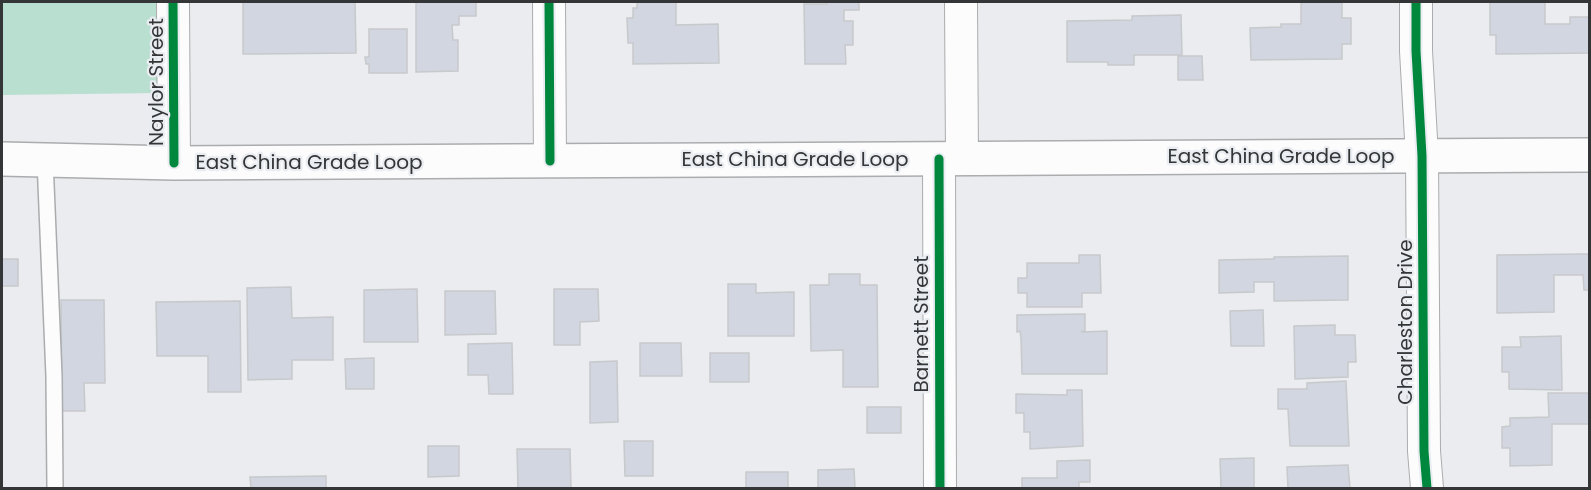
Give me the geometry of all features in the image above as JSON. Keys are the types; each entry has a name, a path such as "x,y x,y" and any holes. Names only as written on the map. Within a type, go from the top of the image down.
{"main road":[{"name":"East China Grade Loop","path":"2,159 174,163 1590,155"}],"street":[{"name":"Naylor Street","path":"173,2 174,163"},
{"path":"549,2 550,161"},
{"name":"Barnett Street","path":"940,489 951,158 961,2"},
{"name":"Charleston Drive","path":"1416,2 1416,51 1422,156 1424,451 1427,489"}],"lane":[{"path":"45,160 54,376 55,489"}],"green space":[{"path":"2,2 156,2 157,93 2,95"}],"building":[{"path":"243,2 355,2 356,53 243,54"},
{"path":"416,2 476,2 476,16 459,16 459,25 452,25 453,40 458,40 458,71 416,72"},
{"path":"637,2 676,2 676,25 718,24 719,63 633,64 633,43 628,43 627,18 633,18 633,8 637,8"},
{"path":"827,2 859,2 859,10 844,10 844,21 853,21 853,45 845,45 846,64 805,64 804,4 827,4"},
{"path":"1301,2 1342,2 1342,18 1351,18 1351,44 1342,44 1342,59 1251,60 1250,28 1301,24"},
{"path":"1490,2 1545,2 1545,24 1570,24 1570,17 1590,17 1590,53 1496,54 1496,35 1490,35"},
{"path":"1181,15 1182,55 1134,55 1134,65 1108,65 1108,62 1067,62 1067,21 1132,20 1132,16"},
{"path":"369,29 407,29 407,73 369,73 369,64 366,64 365,57 369,57"},
{"path":"1178,56 1202,56 1203,80 1178,80"},
{"path":"1590,254 1590,290 1584,290 1583,275 1554,275 1554,312 1497,313 1497,255"},
{"path":"1079,255 1100,255 1101,293 1082,293 1082,307 1027,307 1027,293 1018,293 1018,278 1027,278 1027,263 1079,263"},
{"path":"1348,256 1348,300 1274,301 1274,282 1254,282 1254,292 1219,293 1219,260"},
{"path":"2,259 18,259 18,286 2,286"},
{"path":"829,274 860,274 860,285 877,285 878,387 843,387 843,350 811,351 810,285 829,285"},
{"path":"728,284 756,284 756,293 794,292 794,336 728,336"},
{"path":"291,287 292,318 333,317 333,360 292,360 292,379 248,380 247,288"},
{"path":"417,289 418,342 364,342 364,290"},
{"path":"554,289 598,289 599,321 580,322 580,345 554,345"},
{"path":"445,291 495,291 496,334 445,335"},
{"path":"61,300 104,300 105,383 84,383 85,411 62,411"},
{"path":"240,301 241,392 208,392 208,356 157,356 156,302"},
{"path":"1263,310 1264,346 1231,346 1230,311"},
{"path":"1085,314 1085,331 1081,332 1107,331 1107,374 1022,374 1021,338 1020,331 1017,332 1017,315"},
{"path":"1335,325 1335,335 1355,335 1356,362 1348,362 1348,377 1295,379 1294,326"},
{"path":"1561,336 1562,390 1509,389 1509,372 1502,372 1502,347 1521,347 1520,337"},
{"path":"512,343 513,394 489,394 488,375 468,375 468,344"},
{"path":"640,343 681,343 682,376 640,376"},
{"path":"710,353 749,353 749,382 710,382"},
{"path":"374,358 374,389 346,389 345,359"},
{"path":"617,361 618,422 590,423 590,362"},
{"path":"1346,381 1349,446 1290,446 1288,409 1278,409 1278,389 1307,389 1307,383"},
{"path":"1067,390 1082,390 1083,446 1030,449 1030,432 1024,432 1024,413 1016,413 1016,394 1067,395"},
{"path":"1548,393 1590,393 1590,424 1552,424 1552,465 1510,466 1510,448 1502,448 1502,427 1510,426 1510,418 1549,417"},
{"path":"867,407 901,407 901,433 867,433"},
{"path":"624,441 653,441 653,476 625,476"},
{"path":"428,446 459,446 459,476 428,477"},
{"path":"517,449 570,449 571,488 518,488"},
{"path":"1254,458 1254,488 1221,488 1220,459"},
{"path":"1090,460 1090,482 1079,482 1079,488 1022,488 1022,478 1057,478 1057,461"},
{"path":"1348,465 1350,488 1288,488 1287,467"},
{"path":"854,469 855,488 818,488 818,470"},
{"path":"746,472 788,472 788,488 746,488"},
{"path":"326,476 326,488 251,488 250,477"}],"cycle path":[{"path":"173,2 174,163"},
{"path":"549,2 550,161"},
{"path":"1416,2 1416,51 1422,156 1424,451 1427,488"},
{"path":"939,159 940,488"}]}
